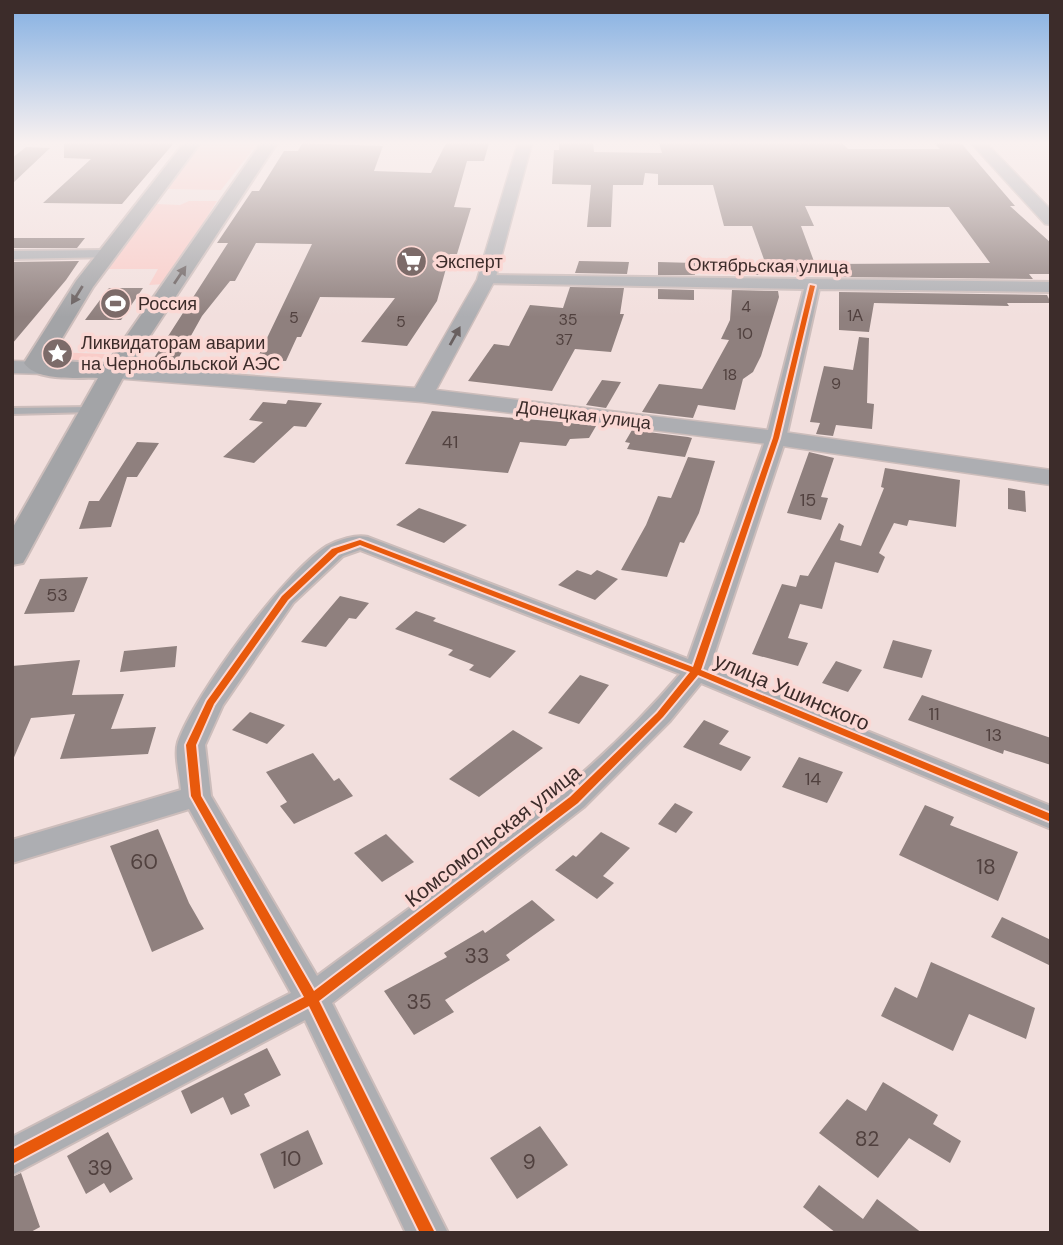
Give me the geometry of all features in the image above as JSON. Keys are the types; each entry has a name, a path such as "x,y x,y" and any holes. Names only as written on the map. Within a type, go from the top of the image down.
{"main road":[{"path":"32,363 83,285 148,201"},
{"path":"12,556 91,410 230,201"},
{"path":"32,363 55,348 118,350 120,363"}],"street":[{"path":"422,395 486,280 508,201"},
{"path":"1033,201 1051,220"},
{"path":"12,255 108,254"},
{"name":"Октябрьская улица","path":"486,280 1051,287"},
{"name":"Комсомольская улица","path":"12,1157 312,999 574,800 660,716 696,671 776,438 812,286"},
{"name":"Донецкая улица","path":"120,363 422,395 776,438 1051,478"},
{"name":"улица Ушинского","path":"196,796 191,745 211,703 285,598 335,551 360,542 696,671 1051,818"},
{"path":"12,852 196,796 312,999 428,1233"}],"lane":[{"path":"12,411 91,410"}],"shaded area":[{"path":"189,201 217,201 165,284 149,285 158,269 102,269 156,204 180,205"},
{"path":"51,352 105,354 98,366 43,363"}],"building":[{"path":"45,201 124,201 122,204 43,203"},
{"path":"245,201 456,201 454,207 471,208 457,254 450,254 437,301 407,346 361,342 395,298 320,297 286,361 256,361 312,244 256,243 235,281 230,281 202,316 178,359 154,358 228,243 217,243"},
{"path":"589,201 612,201 611,227 587,227"},
{"path":"717,201 1011,201 1015,206 1010,206 1051,243 1051,274 1029,274 1033,279 834,277 830,264 990,263 949,207 805,206 814,226 801,226 819,275 734,275 735,265 766,265 752,226 724,226"},
{"path":"12,238 85,238 77,248 12,248"},
{"path":"79,261 66,280 12,344 12,262"},
{"path":"579,261 629,262 627,274 575,273"},
{"path":"658,262 695,263 695,275 658,275"},
{"path":"570,287 624,288 620,314 624,314 611,352 575,349 552,391 468,381 494,344 509,346 530,305 563,308"},
{"name":"Россия","path":"109,288 143,288 121,320 85,320"},
{"path":"658,289 694,290 694,300 658,299"},
{"path":"732,290 778,291 779,297 761,356 753,372 743,379 735,410 698,405 693,418 642,412 659,384 702,389 729,340 721,339 730,320"},
{"path":"839,292 1047,295 1051,303 1007,303 1009,306 874,303 869,332 839,330"},
{"path":"859,337 869,338 867,403 874,404 872,429 836,425 833,436 816,434 820,423 810,422 824,366 853,370"},
{"path":"602,380 621,382 606,408 586,405"},
{"path":"288,400 322,403 306,427 294,426 254,463 223,457 263,422 249,420 263,402 286,404"},
{"path":"432,411 596,426 589,438 570,439 566,446 520,442 508,473 405,464"},
{"path":"632,430 692,438 685,457 627,449 630,443 625,442"},
{"path":"137,442 159,443 137,477 127,477 111,527 79,529 89,501 99,501"},
{"path":"809,452 834,458 821,497 828,498 821,520 787,513"},
{"path":"688,457 715,461 699,513 684,543 680,542 667,577 621,570 646,525 658,496 671,498"},
{"path":"885,468 960,480 956,527 909,520 907,526 894,523 879,553 885,557 878,573 835,562 822,609 800,604 788,638 808,643 798,666 752,654 782,584 796,587 800,575 808,576 839,523 844,526 840,540 861,546 884,488 881,487"},
{"path":"1008,488 1025,491 1026,512 1008,509"},
{"path":"419,508 467,525 444,543 396,525"},
{"path":"577,570 591,575 597,570 618,579 595,600 558,585"},
{"path":"88,577 74,612 24,614 40,579"},
{"path":"340,596 369,603 356,619 349,618 326,647 301,642"},
{"path":"416,611 436,618 433,621 516,651 490,678 469,670 474,665 448,655 453,650 395,629"},
{"path":"893,640 932,650 922,678 883,668"},
{"path":"177,646 175,667 120,672 124,651"},
{"path":"80,660 72,695 124,694 111,729 156,727 148,754 60,759 75,714 31,718 12,762 12,666"},
{"path":"836,661 862,670 848,692 822,683"},
{"path":"580,675 609,685 579,724 548,713"},
{"path":"922,695 1051,738 1051,765 1004,750 1003,754 908,720"},
{"path":"250,712 285,725 267,744 232,730"},
{"path":"704,720 729,731 719,744 751,757 741,771 683,747"},
{"path":"513,730 543,748 479,797 449,779"},
{"path":"313,753 334,781 339,778 353,796 294,824 280,806 287,802 266,772"},
{"path":"799,757 843,772 827,803 782,787"},
{"path":"675,803 693,812 676,833 658,824"},
{"path":"925,805 954,817 950,825 1018,852 998,901 899,855"},
{"path":"158,829 189,903 204,929 152,952 110,846"},
{"path":"601,832 630,848 603,876 614,883 597,899 555,870 573,855 576,857"},
{"path":"386,834 414,862 382,882 354,853"},
{"path":"532,900 555,920 506,955 510,960 445,1000 454,1012 414,1035 384,991 447,957 444,953 483,930 485,933"},
{"path":"1002,917 1051,940 1051,966 991,937"},
{"path":"931,962 1035,1008 1026,1039 969,1014 953,1051 881,1016 895,987 917,998"},
{"path":"267,1048 281,1075 244,1094 250,1106 231,1115 223,1097 191,1114 181,1091"},
{"path":"883,1082 938,1115 933,1124 961,1141 950,1163 909,1138 878,1178 819,1133 847,1099 866,1111"},
{"path":"540,1126 568,1165 517,1199 490,1158"},
{"path":"308,1130 323,1164 274,1189 260,1154"},
{"path":"108,1132 133,1179 110,1193 104,1183 86,1194 67,1156"},
{"path":"21,1173 40,1227 29,1233 12,1233 12,1177"},
{"path":"819,1185 863,1219 877,1199 922,1233 836,1233 803,1207"}],"cycle path":[{"path":"12,1157 312,999 574,800 660,715 696,671 776,438 812,286"},
{"path":"428,1233 312,999 196,796 191,745 210,703 285,598 335,551 360,542 696,671 1051,818"}],"place":[{"name":"Эксперт","path":"412,262"},
{"name":"Россия","path":"115,304"},
{"name":"Ликвидаторам аварии на Чернобыльской АЭС","path":"58,353"}]}
